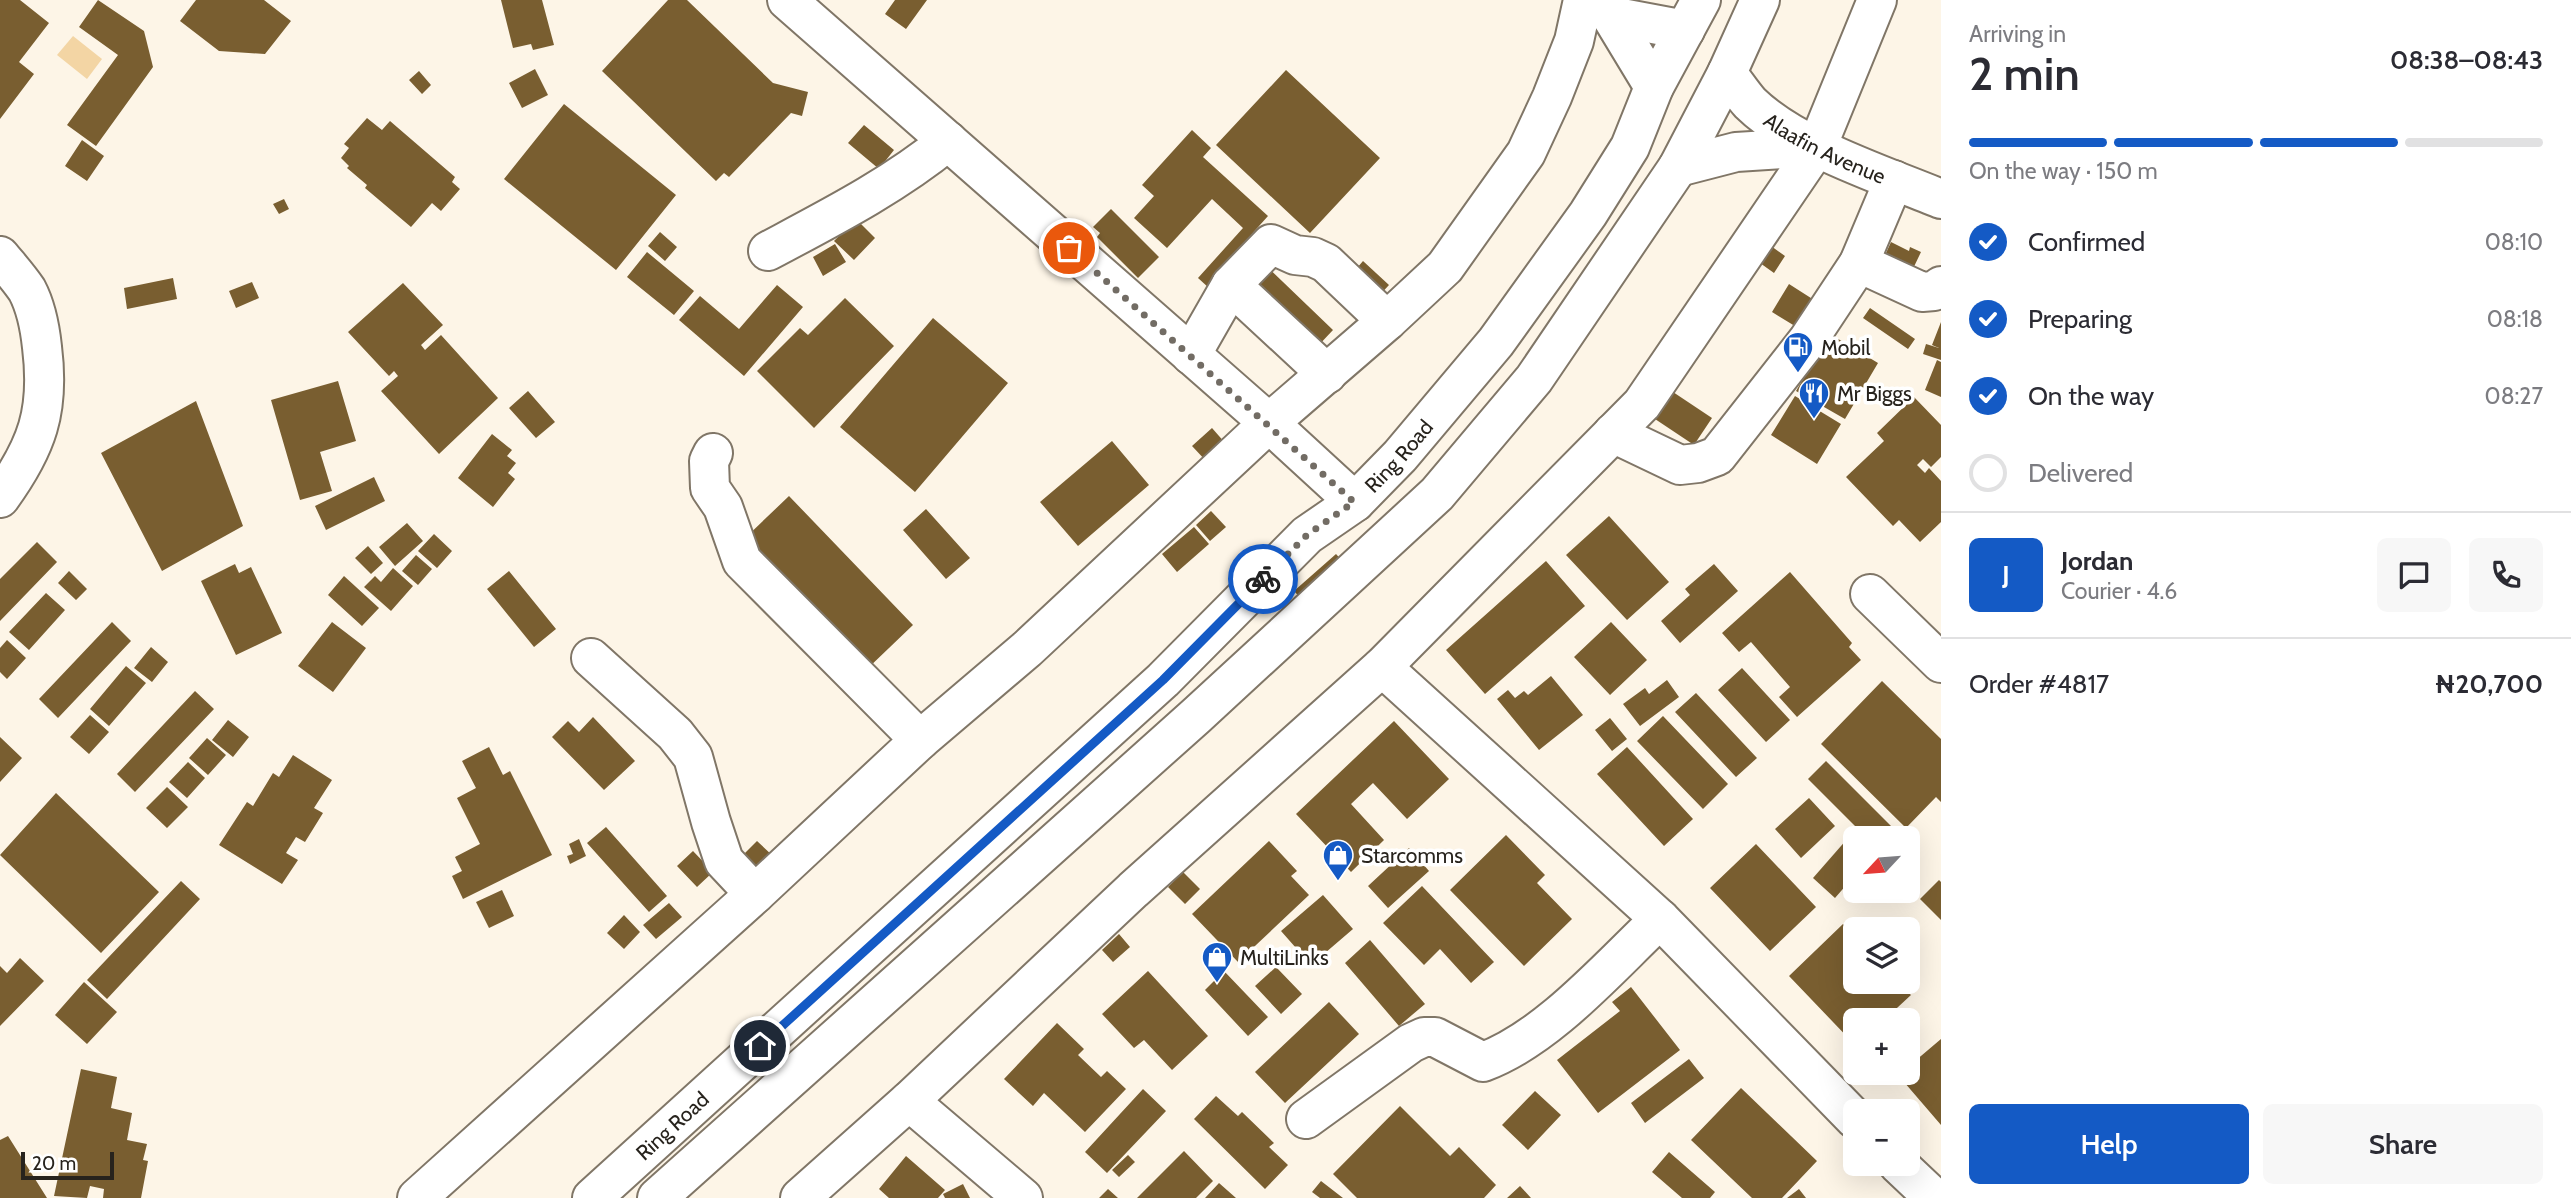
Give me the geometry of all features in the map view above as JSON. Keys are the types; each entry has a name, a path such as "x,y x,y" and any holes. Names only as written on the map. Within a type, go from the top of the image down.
{"street":[{"path":"787,0 1269,423 1354,502"},
{"name":"Ring Road","path":"657,1198 1196,716 1437,494 1534,379 1678,167 1727,74 1760,0"},
{"path":"800,1198 909,1101 1133,890 1382,667 1642,404 1817,147 1877,0"},
{"path":"1597,5 1693,15"},
{"path":"1597,5 1654,87"},
{"path":"417,1198 755,894 920,740 1027,649 1269,423 1388,321 1445,267 1526,153 1574,41 1597,5"},
{"name":"Ring Road","path":"592,1198 1163,680 1307,535 1354,502 1400,456 1496,342 1588,214 1630,147 1654,87 1693,15"},
{"name":"Alaafin Avenue","path":"1727,74 1750,102 1781,128 1817,147 1941,199"},
{"path":"768,251 914,169 948,141"},
{"path":"1678,167 1736,152 1817,147"},
{"path":"1613,433 1680,465 1698,463 1717,456 1808,340 1859,263 1894,180"},
{"path":"1191,355 1231,285 1271,244 1295,255 1313,257 1326,263 1388,321"},
{"path":"0,256 27,291 40,326 45,396 38,432 22,466 0,498"},
{"path":"1859,263 1923,292 1934,291 1941,286"},
{"path":"1231,285 1327,374"},
{"path":"713,453 709,461 710,488 723,507 742,562 920,740"},
{"path":"1870,594 1941,663"},
{"path":"591,658 675,734 693,757 724,861 755,894"},
{"path":"1382,667 1660,919 1843,1107"},
{"path":"1306,1119 1411,1043 1424,1037 1435,1037 1483,1062 1507,1054 1547,1026 1660,919"},
{"path":"909,1101 1023,1198"},
{"path":"1911,1176 1934,1198"}],"shaded area":[{"path":"73,36 102,59 87,79 57,55"}],"building":[{"path":"0,0 20,0 49,23 19,62 34,74 0,119"},
{"path":"98,0 144,31 153,67 96,146 67,125 118,55 79,27"},
{"path":"196,0 264,0 291,21 265,54 219,51 180,21"},
{"path":"501,0 542,0 554,45 533,50 531,44 513,48"},
{"path":"668,0 687,0 773,83 808,92 802,116 791,113 729,177 724,173 716,181 602,71"},
{"path":"895,0 927,0 906,29 885,14"},
{"path":"535,69 548,95 522,108 509,83"},
{"path":"1286,70 1380,158 1310,233 1216,145"},
{"path":"419,71 431,85 422,94 409,80"},
{"path":"564,104 676,195 616,270 504,179"},
{"path":"367,118 382,130 390,121 455,177 452,182 460,189 441,211 432,203 411,227 365,188 367,185 347,168 349,166 341,158 349,148 344,144"},
{"path":"864,125 894,150 879,169 848,143"},
{"path":"1192,130 1211,148 1203,157 1268,216 1251,235 1253,237 1220,298 1198,278 1243,228 1212,199 1167,248 1134,218 1154,196 1142,185"},
{"path":"82,140 104,156 87,181 65,166"},
{"path":"284,199 289,209 279,214 273,204"},
{"path":"1111,209 1159,257 1138,278 1097,237 1100,233 1093,227"},
{"path":"856,219 875,238 854,260 834,241"},
{"path":"660,232 677,247 665,261 648,246"},
{"path":"1891,242 1909,251 1910,247 1921,252 1910,275 1882,262"},
{"path":"835,244 846,262 823,276 813,257"},
{"path":"1771,246 1785,256 1774,273 1760,263"},
{"path":"647,252 694,291 674,315 627,277"},
{"path":"1258,258 1333,330 1316,348 1240,277"},
{"path":"1363,261 1389,285 1377,298 1352,274"},
{"path":"173,278 177,299 127,309 124,288"},
{"path":"252,282 259,298 236,308 229,291"},
{"path":"403,283 443,325 421,345 425,350 441,335 498,398 439,454 381,391 398,376 394,371 389,376 348,332"},
{"path":"1789,284 1825,307 1808,334 1772,312"},
{"path":"777,285 803,307 744,376 679,320 700,296 739,329"},
{"path":"845,298 894,346 814,428 757,371 800,328 808,335"},
{"path":"1870,308 1915,339 1908,349 1863,318"},
{"path":"933,318 1008,383 915,492 840,427"},
{"path":"1941,322 1941,360 1923,354 1926,344 1939,348 1932,345"},
{"path":"1830,334 1878,363 1845,419 1796,391"},
{"path":"1937,360 1941,362 1941,397 1925,390"},
{"path":"338,381 356,441 320,452 332,491 300,500 271,400"},
{"path":"1670,390 1712,418 1694,445 1652,417"},
{"path":"528,391 555,422 536,438 509,408"},
{"path":"1795,396 1841,424 1817,464 1771,435"},
{"path":"1914,397 1941,425 1941,457 1931,467 1923,459 1917,465 1925,473 1929,468 1941,481 1941,522 1920,542 1899,520 1893,526 1846,477 1884,441 1877,433"},
{"path":"196,401 243,526 162,571 101,453"},
{"path":"1212,428 1226,444 1207,462 1192,446"},
{"path":"492,434 512,450 507,456 516,463 508,473 515,479 493,507 458,478"},
{"path":"1112,441 1149,485 1078,546 1040,502"},
{"path":"374,477 385,501 326,530 315,506"},
{"path":"789,496 913,625 865,671 742,541"},
{"path":"926,509 970,558 946,579 903,530"},
{"path":"1211,511 1226,527 1210,541 1196,525"},
{"path":"1609,516 1669,582 1627,620 1566,555"},
{"path":"407,523 423,541 395,566 379,547"},
{"path":"1194,527 1209,544 1177,572 1162,554"},
{"path":"434,534 452,551 437,568 418,551"},
{"path":"37,542 57,562 0,621 0,579"},
{"path":"368,546 383,563 371,574 355,558"},
{"path":"1336,554 1346,565 1304,602 1294,591"},
{"path":"416,555 432,569 418,585 402,571"},
{"path":"1546,561 1585,606 1485,694 1446,650"},
{"path":"235,564 239,573 251,567 282,633 236,655 201,581"},
{"path":"1714,564 1738,591 1680,643 1661,621 1690,595 1685,589"},
{"path":"393,568 413,586 391,611 364,587 375,576 381,582"},
{"path":"69,571 87,589 76,600 58,583"},
{"path":"509,571 556,629 534,647 487,589"},
{"path":"1790,572 1852,643 1849,647 1861,660 1797,717 1779,697 1790,687 1751,642 1739,652 1722,633"},
{"path":"344,576 379,608 362,626 328,595"},
{"path":"46,593 65,610 29,650 9,632"},
{"path":"112,622 131,641 58,718 39,699"},
{"path":"332,622 366,648 333,692 298,666"},
{"path":"1611,622 1647,660 1610,695 1574,657"},
{"path":"7,640 26,658 7,679 0,672 0,648"},
{"path":"151,647 168,662 152,682 134,668"},
{"path":"126,666 146,683 109,726 90,709"},
{"path":"1742,668 1790,720 1766,742 1718,690"},
{"path":"1551,676 1583,715 1539,750 1497,699 1508,690 1515,698 1524,691 1528,695"},
{"path":"1667,680 1679,697 1640,726 1623,704 1645,688 1649,694"},
{"path":"1882,681 1941,739 1941,802 1936,797 1908,826 1904,826 1821,744"},
{"path":"195,691 214,709 135,792 117,774"},
{"path":"1696,693 1757,758 1736,777 1675,712"},
{"path":"90,715 109,732 89,754 70,737"},
{"path":"1663,716 1728,784 1703,809 1637,741"},
{"path":"593,717 635,761 604,790 552,737 568,721 579,732"},
{"path":"1610,718 1627,739 1612,751 1595,730"},
{"path":"228,720 249,737 233,757 212,740"},
{"path":"1394,721 1449,779 1407,819 1373,783 1351,804 1384,840 1351,872 1296,814"},
{"path":"0,737 22,758 0,782"},
{"path":"207,738 226,755 208,775 189,758"},
{"path":"489,747 503,775 510,771 552,855 463,899 452,876 462,871 455,857 480,844 457,798 476,788 462,761"},
{"path":"1627,747 1693,819 1664,846 1597,774"},
{"path":"293,755 332,780 314,808 323,813 305,842 296,837 286,853 298,860 282,884 219,845 247,802 253,806 273,773 279,777"},
{"path":"1826,761 1891,826 1855,826 1808,779"},
{"path":"188,762 205,778 187,798 169,782"},
{"path":"167,787 188,807 167,828 146,808"},
{"path":"56,793 159,892 101,953 0,855"},
{"path":"1809,798 1835,826 1801,858 1775,829"},
{"path":"606,827 667,896 649,912 587,843"},
{"path":"1506,835 1545,875 1537,883 1572,919 1524,966 1450,890"},
{"path":"579,839 586,856 570,864 567,856 573,854 569,844"},
{"path":"757,841 774,857 754,878 737,861"},
{"path":"1269,841 1297,871 1291,876 1309,895 1238,962 1192,914"},
{"path":"1756,844 1816,907 1770,951 1710,888"},
{"path":"1843,844 1843,889 1835,898 1813,878"},
{"path":"1409,848 1429,871 1388,908 1368,886"},
{"path":"693,851 713,872 697,887 677,866"},
{"path":"1183,872 1200,889 1185,904 1168,887"},
{"path":"1939,880 1941,882 1941,920 1920,899"},
{"path":"181,881 200,899 107,999 87,980"},
{"path":"1422,886 1494,962 1471,983 1440,949 1424,965 1383,923"},
{"path":"502,890 514,916 489,928 476,902"},
{"path":"1323,895 1353,929 1311,965 1281,931"},
{"path":"669,903 682,917 656,939 643,925"},
{"path":"624,915 640,932 624,949 607,933"},
{"path":"1843,924 1843,994 1911,995 1897,1008 1843,1008 1843,1032 1789,976"},
{"path":"1119,934 1130,947 1113,962 1102,950"},
{"path":"1370,940 1425,1004 1399,1026 1345,963"},
{"path":"20,958 44,981 0,1026 0,966 7,973"},
{"path":"1276,967 1302,994 1281,1014 1255,986"},
{"path":"1148,971 1208,1036 1172,1070 1144,1040 1134,1048 1102,1014"},
{"path":"1224,971 1268,1017 1248,1036 1205,990"},
{"path":"84,982 117,1012 87,1044 55,1015"},
{"path":"1631,987 1680,1050 1598,1113 1557,1060 1620,1011 1612,1002"},
{"path":"1329,1002 1359,1034 1285,1103 1255,1072"},
{"path":"1057,1023 1084,1049 1078,1055 1101,1077 1107,1071 1126,1089 1085,1132 1044,1093 1033,1106 1004,1079"},
{"path":"1941,1039 1941,1125 1907,1085 1920,1085 1920,1057"},
{"path":"1689,1059 1704,1078 1645,1123 1631,1103"},
{"path":"81,1069 117,1077 111,1108 132,1113 127,1140 147,1144 143,1160 148,1161 141,1198 103,1198 104,1189 90,1186 87,1198 54,1196"},
{"path":"1741,1088 1817,1161 1782,1198 1752,1198 1691,1140"},
{"path":"1143,1089 1166,1111 1107,1173 1085,1152"},
{"path":"1535,1091 1561,1115 1528,1150 1502,1125"},
{"path":"1216,1096 1238,1116 1242,1112 1274,1143 1269,1147 1288,1165 1265,1189 1194,1119"},
{"path":"1400,1106 1450,1156 1459,1147 1496,1185 1484,1198 1357,1198 1333,1174"},
{"path":"8,1136 47,1198 0,1198 0,1140"},
{"path":"1184,1151 1213,1181 1196,1198 1137,1198"},
{"path":"1669,1152 1715,1192 1710,1198 1682,1198 1652,1172"},
{"path":"1128,1155 1135,1162 1119,1177 1112,1170"},
{"path":"906,1156 945,1190 938,1198 889,1198 879,1189"},
{"path":"1321,1181 1343,1198 1320,1198 1312,1192"},
{"path":"1219,1183 1236,1198 1205,1198"},
{"path":"963,1184 970,1198 945,1198 943,1194"},
{"path":"1520,1186 1531,1198 1507,1198"},
{"path":"1108,1189 1118,1198 1099,1198"},
{"path":"1799,1189 1806,1198 1787,1198"}],"way so far":[{"path":"1069,248 1269,423 1354,502 1307,535 1263,579"}],"place":[{"name":"Mobil","path":"1798,374"},
{"name":"Mr Biggs","path":"1814,420"},
{"name":"Starcomms","path":"1338,882"},
{"name":"MultiLinks","path":"1217,984"}],"route":[{"path":"760,1046 1163,680 1263,579"}]}
